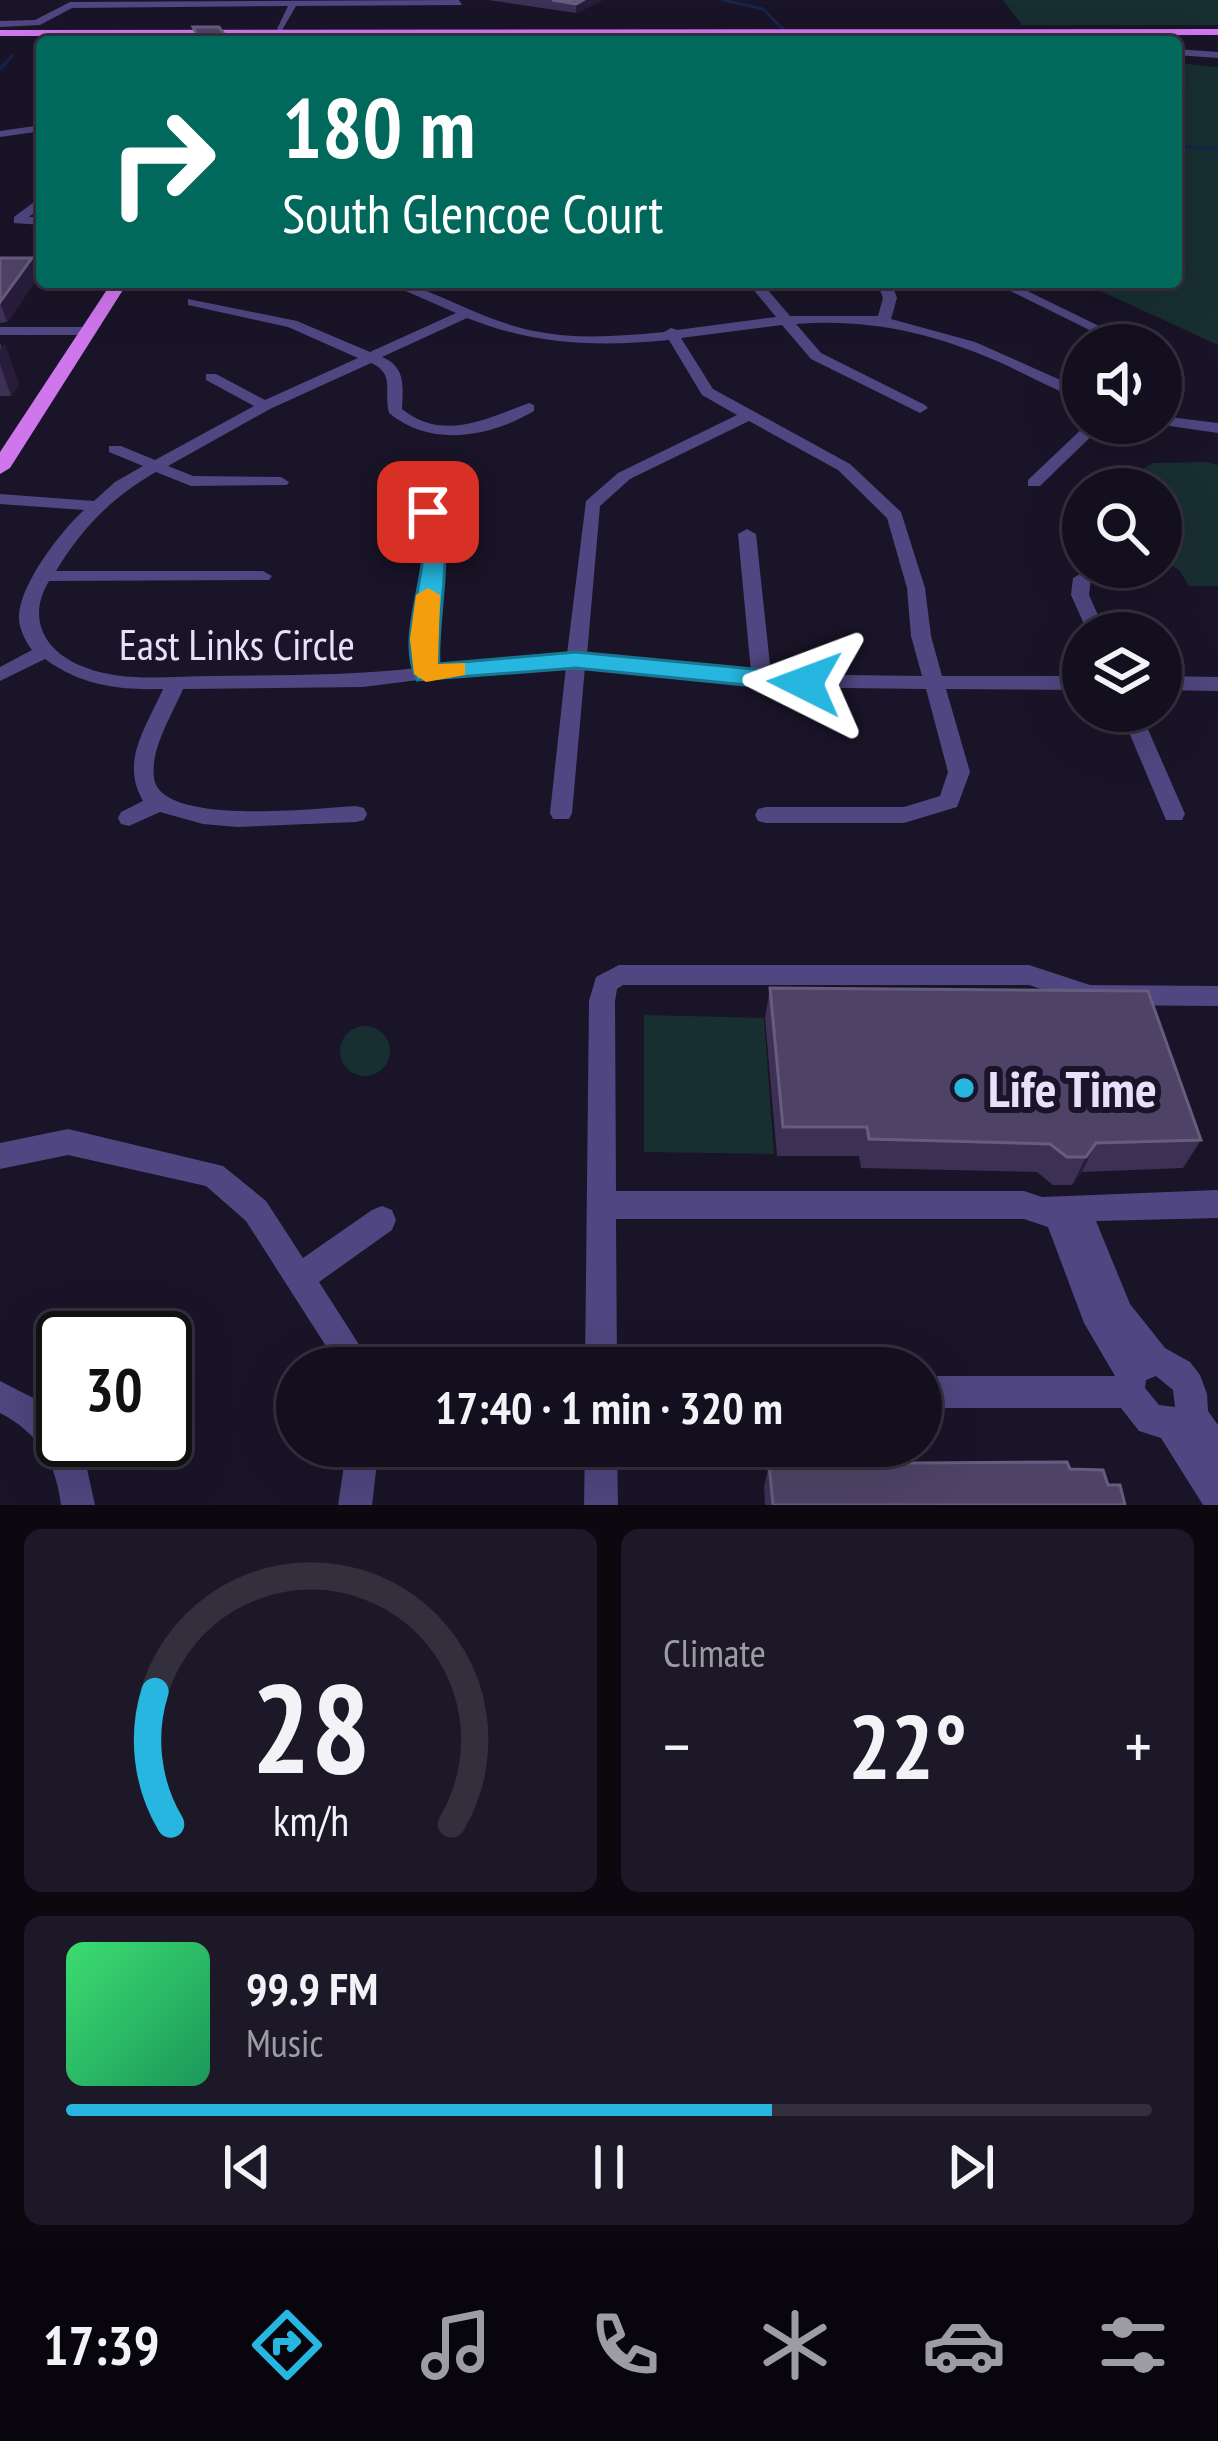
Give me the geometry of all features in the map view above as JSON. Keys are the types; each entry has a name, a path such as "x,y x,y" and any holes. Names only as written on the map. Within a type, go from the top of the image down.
{"main road":[{"path":"0,28 278,35 1218,31"},
{"path":"278,35 542,29 777,31"},
{"path":"448,33 542,29"},
{"path":"0,468 116,288"}],"street":[{"path":"0,28 37,23 70,5 459,2"},
{"path":"278,35 293,4"},
{"path":"1182,52 1218,55"},
{"path":"0,134 36,129"},
{"path":"36,205 18,220 36,220"},
{"path":"407,288 524,333 558,339 786,320 884,321 961,340 1062,386"},
{"path":"759,288 808,350 920,408"},
{"path":"884,321 890,298 886,288"},
{"path":"1012,288 1087,324"},
{"path":"193,302 292,324 368,356 395,373 394,410 413,423 489,428 529,407"},
{"path":"0,674 44,652 28,618 42,575 88,512 150,466 368,356 469,312"},
{"path":"0,331 88,331"},
{"path":"671,332 702,387 844,467 896,516 916,588 933,683 959,772 959,808 904,814 766,814"},
{"path":"212,377 265,406"},
{"path":"562,813 586,524 596,497 624,476 747,416"},
{"path":"1182,424 1218,428"},
{"path":"1034,483 1074,444"},
{"path":"115,449 198,482 281,482"},
{"path":"0,499 88,512"},
{"path":"0,509 88,512"},
{"path":"426,674 424,621 436,529 428,512"},
{"path":"747,534 762,681"},
{"path":"42,575 263,576"},
{"name":"East Links Circle","path":"44,652 91,677 175,683 351,682 576,660 762,681 1062,683"},
{"path":"175,683 143,770 145,790 157,804 204,817 356,814"},
{"path":"1182,683 1218,684"},
{"path":"1139,732 1174,814"},
{"path":"129,818 157,804"},
{"path":"601,1347 602,1001 605,984 619,975 1029,975 1090,995 1218,996"},
{"path":"0,1156 68,1142 213,1175 256,1211 345,1347"},
{"path":"602,1204 1041,1209 1089,1208 1101,1203 1218,1204"},
{"path":"1089,1208 1081,1219 1138,1374 1141,1412 1193,1407"},
{"path":"1041,1209 1059,1217 1095,1312 1138,1374"},
{"path":"302,1277 382,1220"},
{"path":"942,1390 1174,1368 1218,1454"},
{"path":"0,1397 28,1409 58,1439 78,1505"},
{"path":"1193,1407 1218,1498"},
{"path":"356,1505 361,1467"},
{"path":"601,1467 601,1505"}],"green space":[{"path":"1003,0 1218,0 1218,25 1022,25"},
{"path":"653,35 1083,36 653,36"},
{"path":"1182,64 1218,67 1218,345 1182,328 1182,324 1172,324 1094,288 1182,288"},
{"path":"1153,463 1218,465 1218,586 1189,586 1182,574 1182,468 1144,468"},
{"path":"644,1015 764,1018 774,1154 644,1152"},
{"path":"365,1026 383,1033 390,1051 383,1069 365,1076 347,1069 340,1051 347,1033"}],"building":[{"path":"193,27 219,27 225,36 198,36"},
{"path":"0,258 32,258 0,302"},
{"name":"Life Time","path":"770,988 1148,991 1201,1140 1096,1143 1086,1157 1067,1157 1050,1144 869,1139 867,1127 783,1127"},
{"path":"1067,1462 1070,1469 1103,1470 1108,1485 1120,1485 1125,1505 773,1505 769,1467 942,1467 942,1463"}],"waterway":[{"path":"723,0 763,9 788,34 798,36"},
{"path":"0,69 12,56"},
{"path":"1182,146 1218,149"}],"slow traffic":[{"path":"428,595 422,639 426,674 456,669"}],"place":[{"name":"Life Time","path":"964,1088"}],"route":[{"path":"428,512 436,529 422,639 426,674 576,660 805,683"}]}
